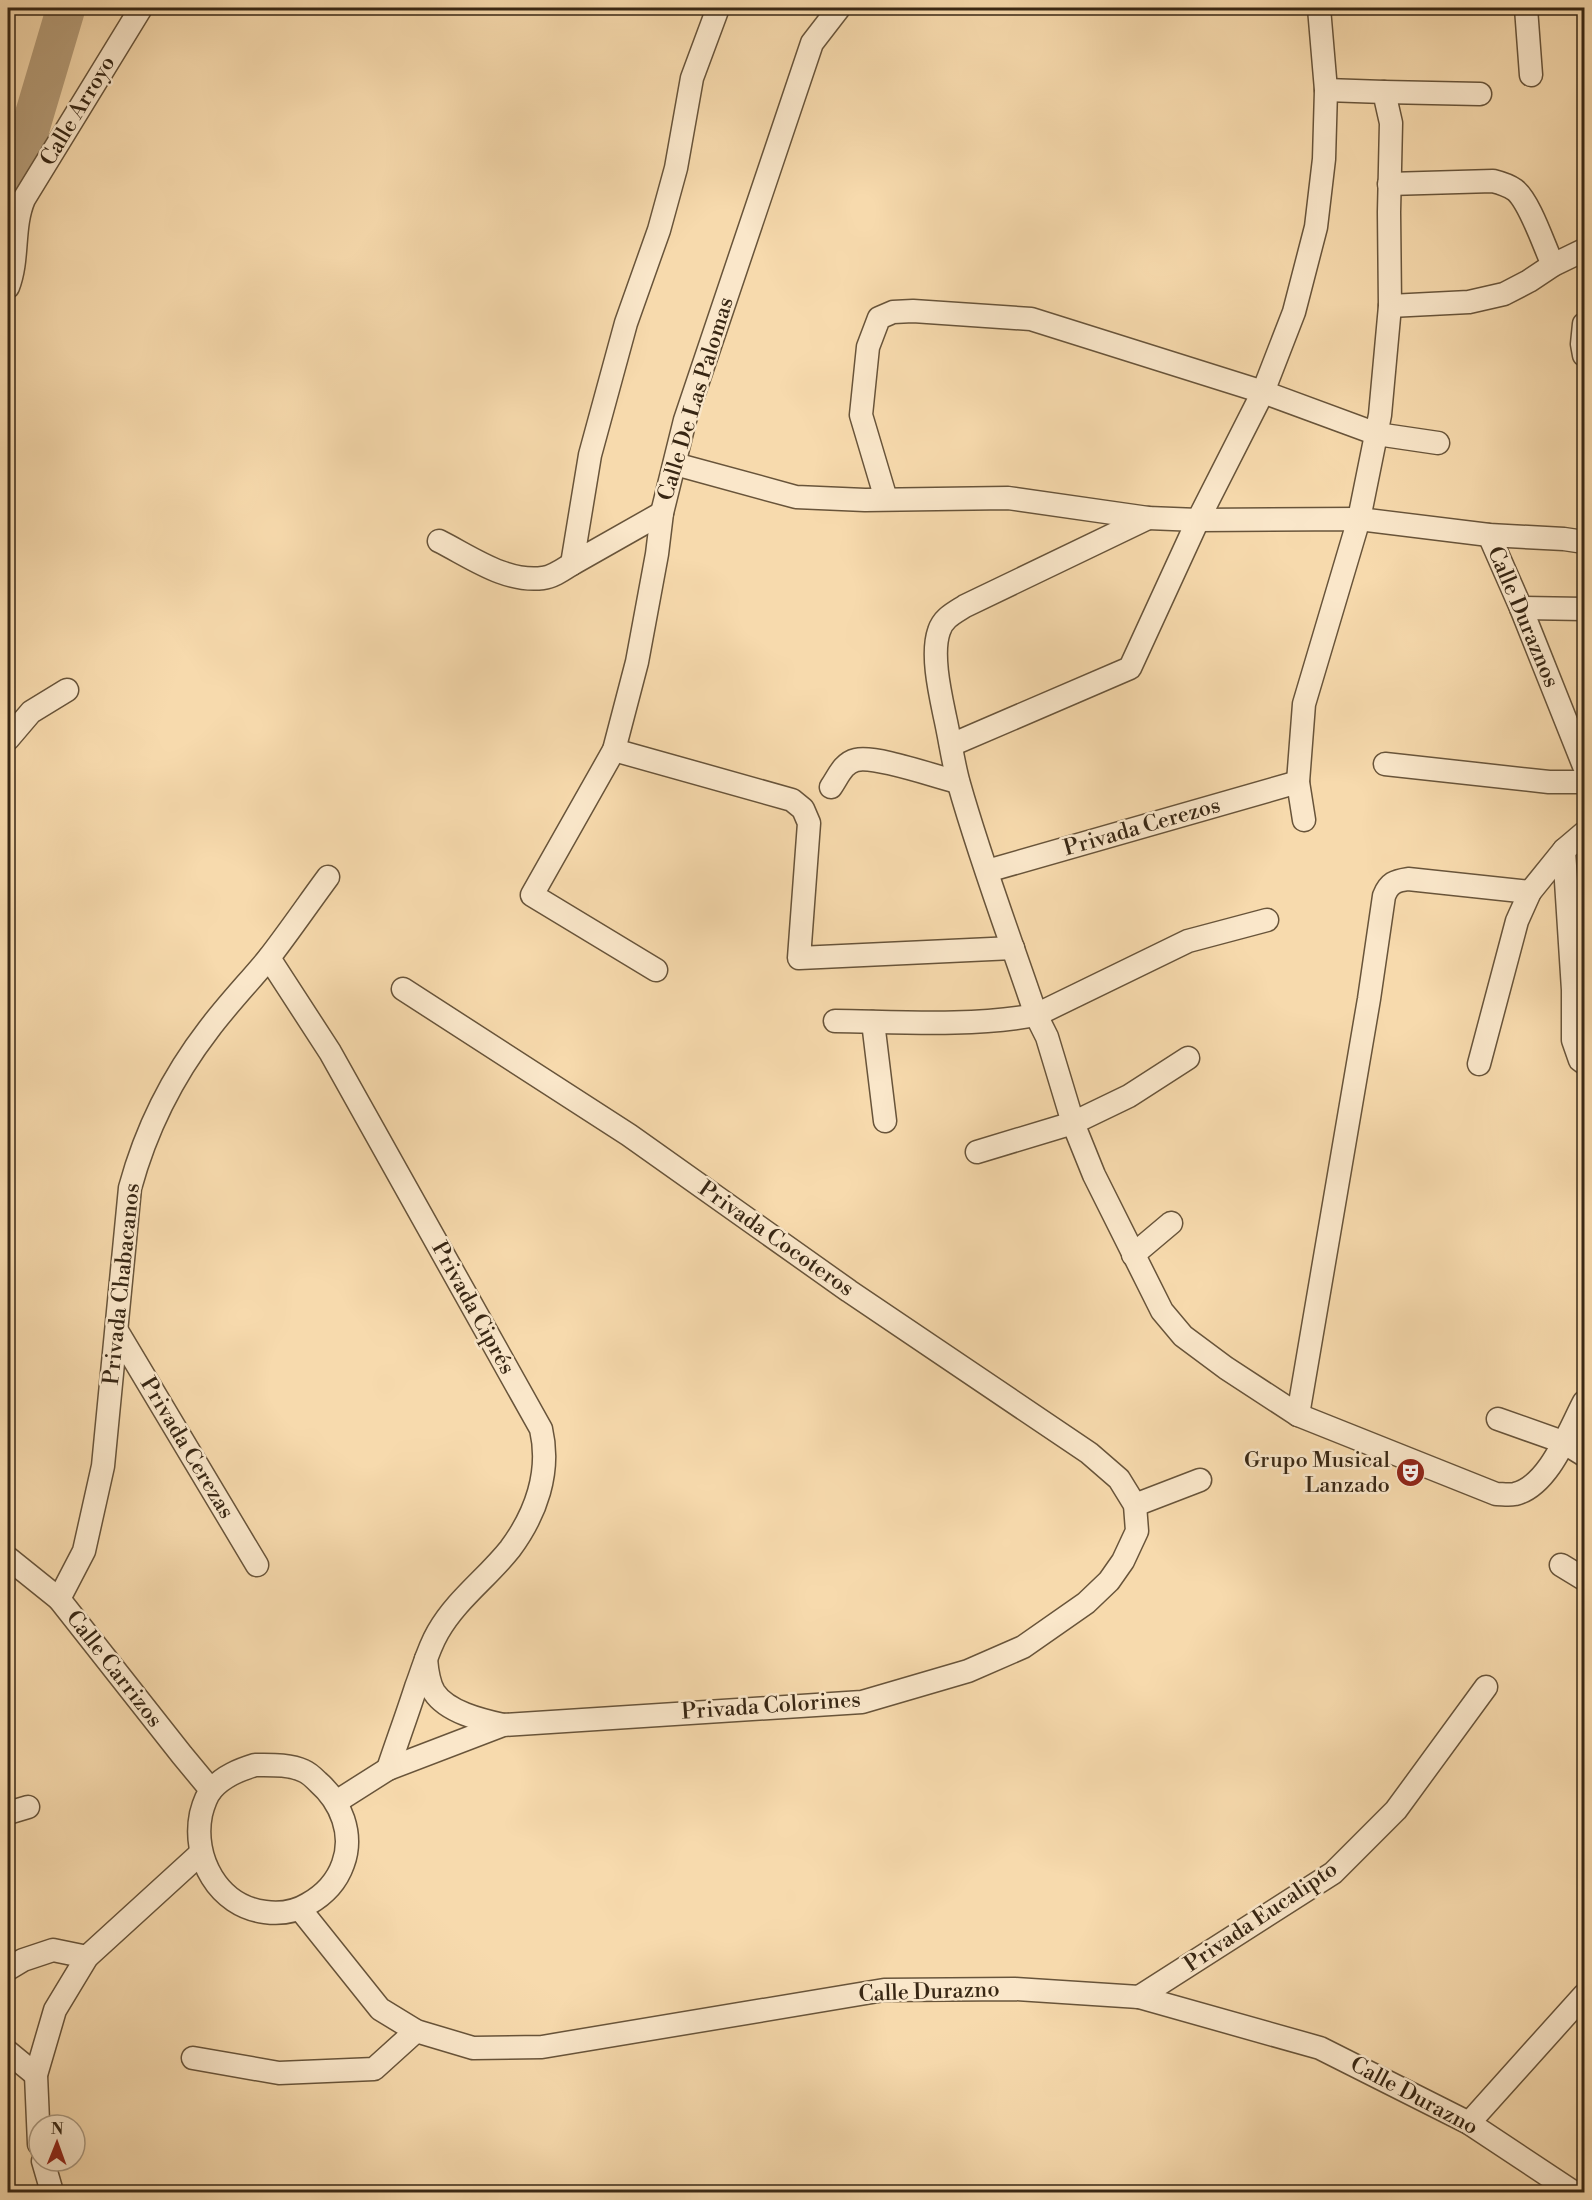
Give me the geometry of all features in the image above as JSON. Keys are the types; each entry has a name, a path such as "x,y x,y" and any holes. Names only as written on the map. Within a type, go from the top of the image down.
{"street":[{"name":"Calle Arroyo","path":"8,287 12,277 18,212 24,199 141,8"},
{"path":"572,564 590,455 626,323 659,230 674,178 692,78 718,8"},
{"name":"Calle De Las Palomas","path":"656,970 532,895 614,750 637,662 657,554 662,513 685,420 812,43 839,8"},
{"path":"951,745 1130,668 1198,520 1263,392 1294,312 1316,226 1324,159 1326,90 1319,8"},
{"path":"1526,8 1531,75"},
{"path":"1326,90 1480,94"},
{"path":"1304,820 1298,782 1304,704 1359,519 1377,434 1390,306 1391,123 1384,92"},
{"path":"1389,184 1493,181 1506,184 1516,190 1524,201 1553,265"},
{"path":"1390,306 1469,302 1496,296 1529,281 1553,265 1584,250"},
{"path":"886,499 861,415 868,347 879,318 893,312 913,311 1031,320 1263,392 1377,434 1438,443"},
{"path":"1584,324 1582,344 1584,355"},
{"path":"675,464 796,497 1008,498 1148,518 1359,519 1488,535 1584,542"},
{"path":"439,541 503,574 545,579 662,513"},
{"path":"1148,518 965,606 948,617 938,632 936,649 941,695 958,783 1036,1015 1047,1037 1073,1123 1094,1175 1133,1255 1162,1311 1183,1336 1226,1368 1298,1414 1496,1494 1514,1494 1533,1485 1547,1470 1584,1402"},
{"name":"Calle Duraznos","path":"1488,535 1521,608 1584,765"},
{"path":"1521,608 1584,609"},
{"path":"8,739 31,712 68,690"},
{"path":"614,750 792,800 803,809 809,823 799,958 1014,948"},
{"path":"831,787 844,766 856,760 877,761 958,783"},
{"path":"1385,764 1549,782 1584,782"},
{"name":"Privada Cerezos","path":"987,871 1298,782"},
{"path":"1479,1064 1517,921 1530,892 1564,850 1584,833"},
{"path":"1564,850 1573,990 1573,1040 1580,1060 1584,1063"},
{"name":"Privada Chabacanos","path":"59,1599 84,1551 103,1466 129,1188 140,1152 158,1108 209,1029 269,958 328,877"},
{"path":"1298,1414 1369,999 1384,896 1391,884 1408,879 1530,892"},
{"path":"835,1021 952,1022 1011,1020 1036,1015 1188,941 1266,920"},
{"name":"Privada Ciprés","path":"269,958 330,1052 541,1429 544,1442 545,1465 541,1491 524,1526 509,1549 456,1605 438,1633 426,1659 388,1769"},
{"name":"Privada Cocoteros","path":"404,988 629,1135 849,1291 1089,1453 1119,1479 1135,1504"},
{"path":"873,1022 885,1121"},
{"path":"977,1152 1073,1123 1129,1096 1188,1058"},
{"path":"1133,1255 1171,1223"},
{"name":"Privada Cerezas","path":"117,1331 257,1565"},
{"path":"1498,1419 1563,1442 1584,1455"},
{"path":"1135,1504 1200,1480"},
{"name":"Privada Colorines","path":"336,1802 388,1769 503,1725 862,1702 968,1671 1023,1647 1086,1603 1109,1581 1123,1561 1137,1531 1135,1504"},
{"name":"Calle Carrizos","path":"8,1558 59,1599 211,1790"},
{"path":"1561,1564 1584,1579"},
{"path":"426,1659 428,1678 435,1694 456,1710 473,1718 503,1725"},
{"name":"Privada Eucalipto","path":"1139,1997 1333,1873 1395,1810 1486,1687"},
{"path":"255,1765 282,1765 305,1771 321,1784 336,1802 345,1821 347,1843 344,1864 334,1883 318,1898 300,1909 276,1914 252,1910 231,1899 213,1882 201,1853 198,1829 203,1805 211,1790 232,1773 255,1765"},
{"path":"38,2113 36,2075 55,2010 87,1957 201,1853"},
{"name":"Calle Durazno","path":"300,1909 380,2009 416,2031 473,2048 542,2048 884,1990 1015,1989 1139,1997 1320,2048 1469,2123 1573,2193"},
{"path":"8,1969 23,1960 53,1950 87,1957"},
{"path":"1469,2123 1584,1995"},
{"path":"193,2058 279,2073 374,2069 416,2031"},
{"path":"8,2052 36,2075"},
{"path":"46,2173 52,2193"}],"waterway":[{"path":"8,174 19,166 66,8"}],"place":[{"name":"Grupo Musical Lanzado","path":"1411,1473"}]}
